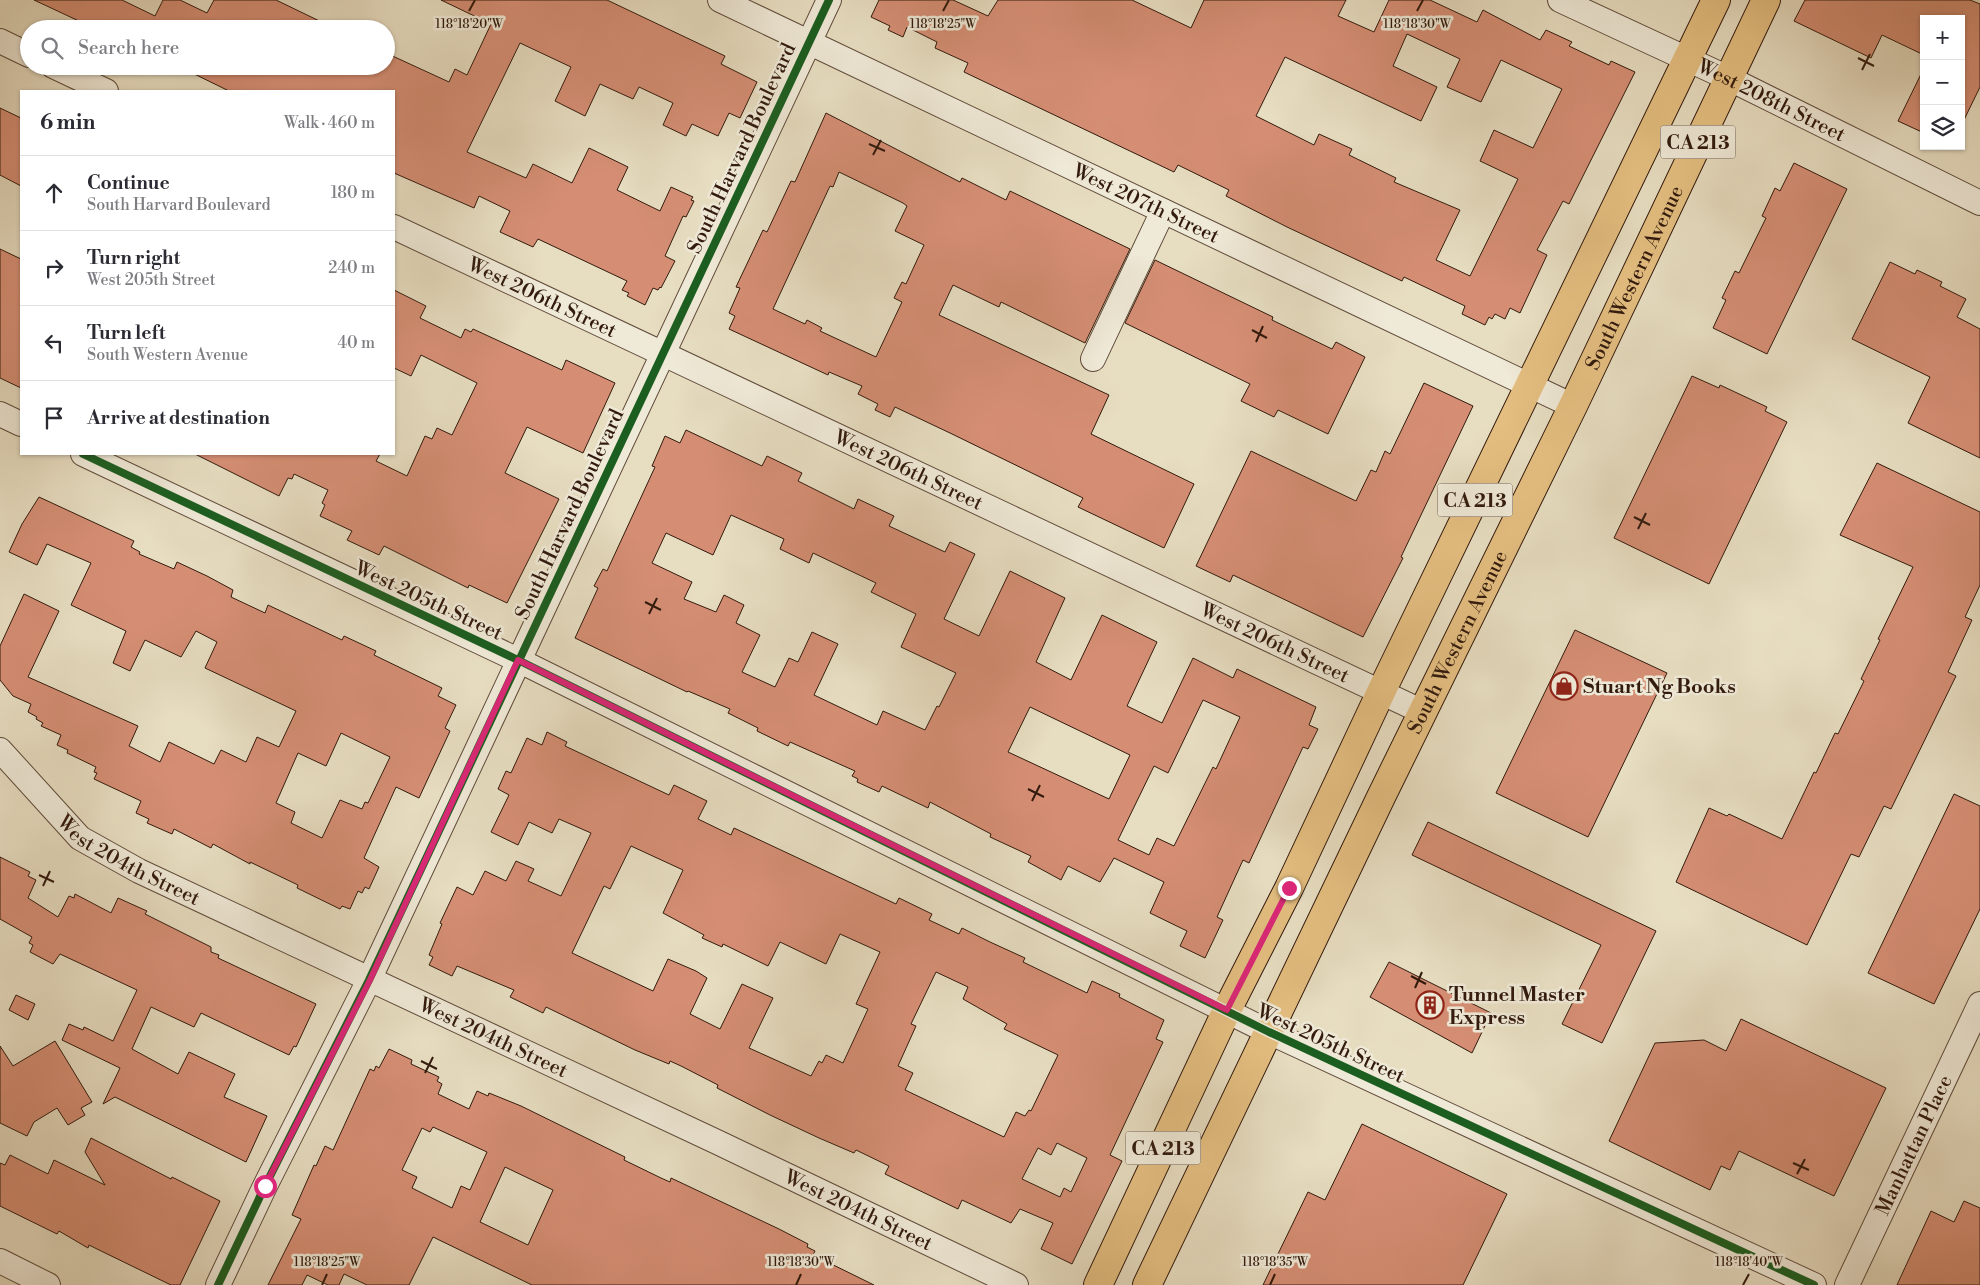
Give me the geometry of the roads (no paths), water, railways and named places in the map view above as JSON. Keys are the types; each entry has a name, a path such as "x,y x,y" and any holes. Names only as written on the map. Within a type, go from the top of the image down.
{"main road":[{"name":"CA 213","path":"1098,1285 1227,1010 1289,888 1380,692 1716,0"},
{"name":"South Western Avenue","path":"1147,1285 1423,712 1573,406 1766,0"}],"street":[{"name":"West 207th Street","path":"720,0 1573,406"},
{"name":"South Harvard Boulevard","path":"218,1285 265,1186 370,980 518,660 829,0"},
{"name":"West 208th Street","path":"1560,0 1728,78 1980,203"},
{"path":"0,41 20,51"},
{"path":"72,75 104,90"},
{"path":"1093,359 1163,212"},
{"name":"West 206th Street","path":"395,227 1423,712"},
{"path":"0,414 20,424"},
{"name":"West 205th Street","path":"85,455 518,660 1269,1032 1814,1285"},
{"name":"West 204th Street","path":"0,750 80,838 139,872 726,1146 1016,1285"},
{"name":"Manhattan Place","path":"1847,1285 1980,1004"},
{"path":"0,1262 48,1285"}],"place":[{"name":"Stuart Ng Books","path":"1564,686"},
{"name":"Tunnel Master Express","path":"1430,1005"}]}
